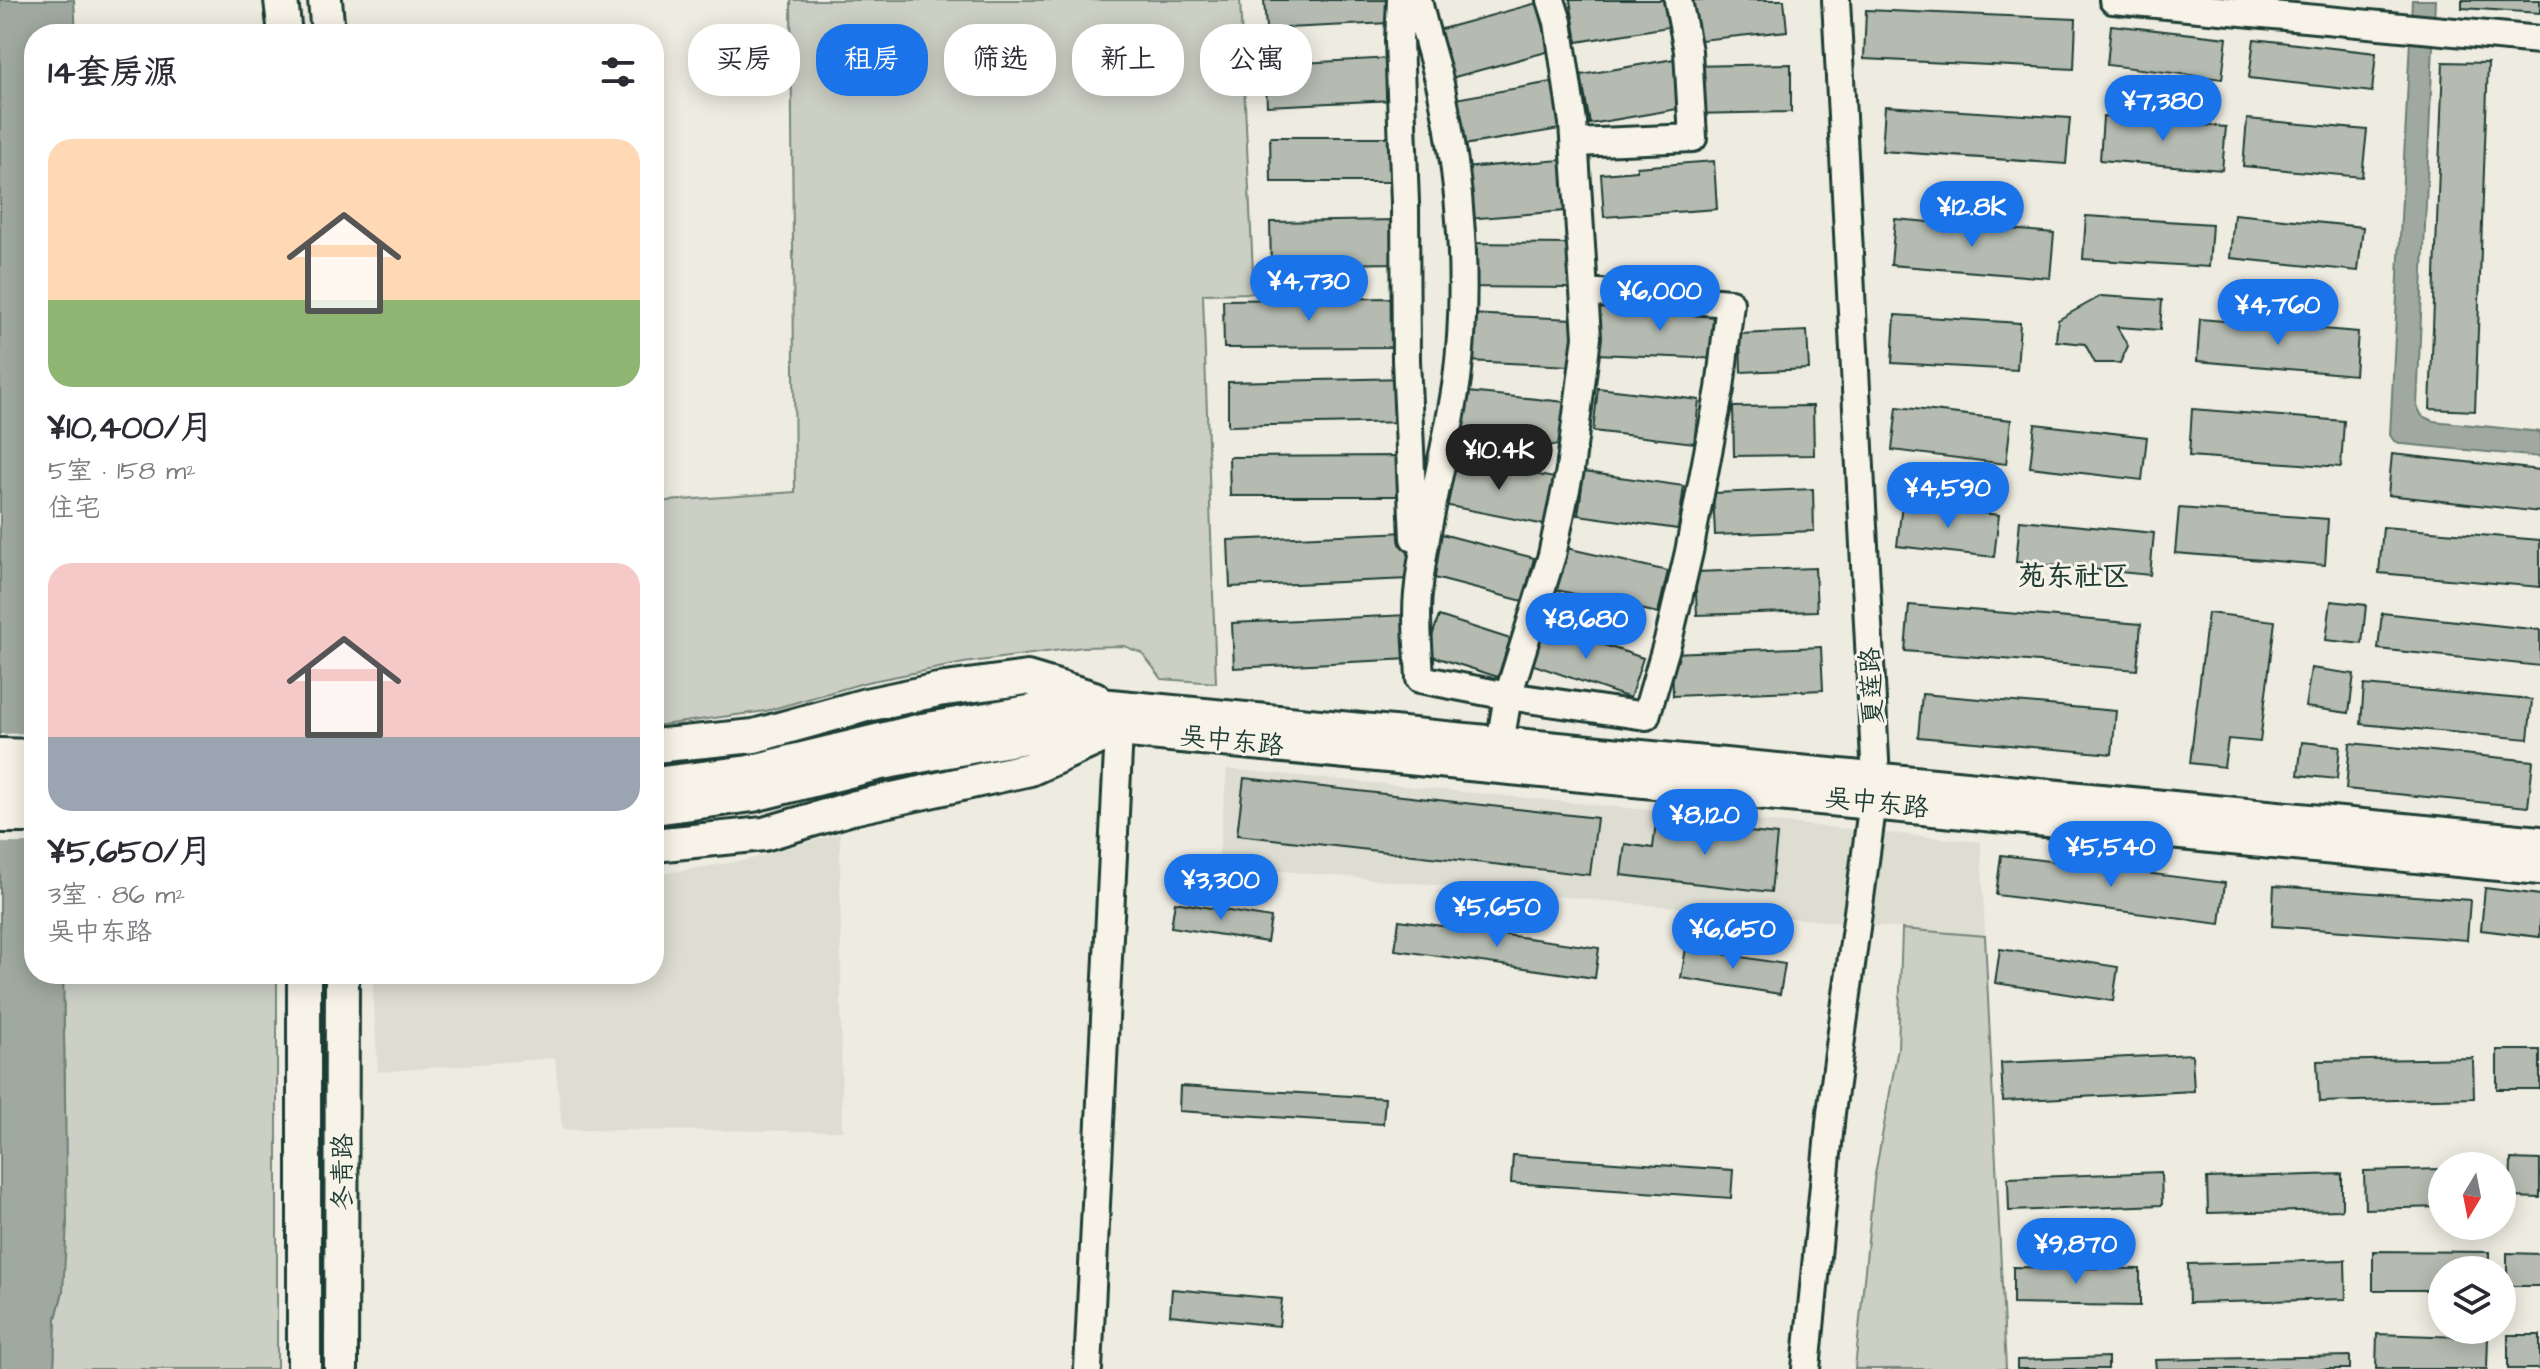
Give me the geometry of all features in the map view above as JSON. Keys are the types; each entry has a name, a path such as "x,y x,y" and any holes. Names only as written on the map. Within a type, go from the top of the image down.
{"highway":[{"path":"0,757 24,758"}],"main road":[{"path":"281,0 284,24"},
{"path":"325,0 327,24"},
{"path":"664,745 754,736 866,705 938,690 1027,678 1120,718"},
{"path":"664,805 751,783 1066,731 1120,718"},
{"path":"664,844 764,834 852,808 1030,769 1120,718"},
{"name":"吴中东路","path":"1120,718 1875,790 2540,843"},
{"name":"吴中东路","path":"1120,718 1500,743 2540,868"},
{"path":"664,784 751,783"},
{"path":"0,788 24,788"},
{"path":"0,816 24,816"},
{"name":"冬青路","path":"304,984 304,1369"},
{"name":"冬青路","path":"341,1369 342,984"}],"street":[{"path":"1401,0 1399,40 1405,203 1406,360 1420,679 1508,696 1646,716 1669,637 1720,389 1730,303 1585,292"},
{"path":"1417,597 1428,519 1445,448 1457,377 1462,304 1460,231 1453,155 1441,87 1418,0"},
{"path":"1500,743 1508,696 1552,555 1574,453 1587,337 1575,143 1558,22 1551,0"},
{"path":"1575,143 1693,138 1688,51 1678,0"},
{"name":"夏莲路","path":"1806,1369 1831,1113 1875,790 1836,0"},
{"path":"2113,0 2540,40"},
{"path":"1088,1369 1120,718"}],"shaded area":[{"path":"0,0 74,0 75,24 24,24 24,984 63,984 67,1223 63,1291 56,1318 54,1369 0,1369"},
{"path":"791,0 1240,0 1241,24 1200,24 1200,96 1245,96 1254,293 1203,294 1216,683 1162,679 1142,653 1124,646 1083,647 964,663 867,682 766,711 664,725 664,501 795,492 792,96 800,96 800,24 791,24"},
{"path":"2412,0 2435,0 2417,406 2422,416 2433,421 2540,432 2540,457 2402,444 2390,435"},
{"path":"1227,769 1981,842 1985,936 1218,865"},
{"path":"840,833 842,1131 562,1130 555,1058 378,1072 373,984 664,984 664,873 747,860"},
{"path":"1902,929 1985,936 2006,1369 1855,1369 1874,1180 1898,1048"},
{"path":"63,984 277,984 277,1369 54,1369 56,1318 63,1291"}],"pier":[{"path":"24,733 24,843 0,843 0,734"}],"building":[{"path":"1264,0 1389,0 1390,23 1312,27 1312,24 1266,24"},
{"path":"1570,0 1670,0 1674,26 1577,42"},
{"path":"1687,0 1784,0 1787,31 1691,41"},
{"path":"2462,0 2540,0 2540,13 2462,8"},
{"path":"1537,3 1550,51 1451,78 1438,30"},
{"path":"1866,10 2076,19 2074,69 1864,59"},
{"path":"2111,25 2227,38 2222,79 2107,65"},
{"path":"2254,39 2376,53 2372,92 2249,78"},
{"path":"1392,58 1394,100 1267,106 1267,96 1312,96 1312,62"},
{"path":"1680,58 1689,107 1590,124 1581,75"},
{"path":"2443,62 2488,63 2475,411 2430,409"},
{"path":"1791,64 1791,112 1691,114 1690,66"},
{"path":"1552,82 1560,129 1463,145 1455,99"},
{"path":"1885,106 2070,118 2066,164 1882,151"},
{"path":"2103,117 2226,127 2222,170 2100,160"},
{"path":"2247,119 2367,130 2362,177 2243,166"},
{"path":"1270,137 1394,137 1395,182 1271,182"},
{"path":"1561,160 1565,211 1467,219 1463,168"},
{"path":"1714,161 1717,209 1604,217 1601,174 1637,171 1637,167"},
{"path":"2234,214 2363,227 2358,271 2230,258"},
{"path":"2086,216 2212,224 2209,267 2083,259"},
{"path":"1895,219 2054,233 2050,278 1891,265"},
{"path":"1397,220 1397,263 1271,265 1270,222"},
{"path":"1465,243 1571,244 1571,288 1465,287"},
{"path":"2101,296 2162,300 2160,330 2117,327 2128,346 2120,363 2095,363 2085,344 2056,341 2058,320"},
{"path":"1393,298 1394,347 1224,348 1223,300"},
{"path":"1596,307 1724,312 1723,359 1595,354"},
{"path":"1469,314 1573,319 1571,366 1467,361"},
{"path":"1895,315 2020,323 2017,370 1892,363"},
{"path":"2200,319 2358,332 2355,375 2197,361"},
{"path":"1807,331 1809,369 1741,372 1740,334"},
{"path":"1406,378 1407,422 1228,426 1228,382"},
{"path":"1598,388 1699,400 1694,443 1593,431"},
{"path":"1459,391 1565,402 1561,446 1454,435"},
{"path":"1813,406 1814,455 1734,456 1733,407"},
{"path":"1897,407 2011,420 2006,464 1892,450"},
{"path":"2192,409 2344,421 2341,467 2189,456"},
{"path":"2035,424 2147,437 2142,480 2030,467"},
{"path":"2392,454 2540,470 2540,512 2388,495"},
{"path":"1402,456 1402,496 1230,496 1229,457"},
{"path":"1453,458 1554,478 1545,525 1444,505"},
{"path":"1584,472 1684,486 1678,529 1578,515"},
{"path":"1813,489 1814,531 1715,535 1713,493"},
{"path":"1902,504 1999,515 1994,557 1897,546"},
{"path":"2179,508 2328,519 2325,565 2175,553"},
{"path":"2020,520 2154,533 2150,575 2016,562"},
{"path":"2383,527 2540,540 2540,587 2379,573"},
{"path":"1407,532 1409,579 1230,587 1228,540"},
{"path":"1434,532 1534,558 1523,601 1423,575"},
{"path":"1566,548 1668,571 1658,613 1557,590"},
{"path":"1815,568 1817,611 1697,615 1695,572"},
{"path":"2331,601 2366,605 2362,644 2326,640"},
{"path":"1909,605 2141,624 2137,670 1905,651"},
{"path":"2208,613 2275,621 2260,742 2228,739 2224,767 2190,763"},
{"path":"2382,613 2540,630 2540,666 2378,649"},
{"path":"1408,615 1410,659 1234,668 1232,623"},
{"path":"1439,616 1510,639 1498,677 1426,654"},
{"path":"1542,624 1643,658 1630,698 1528,663"},
{"path":"1821,647 1823,690 1673,696 1672,653"},
{"path":"2311,668 2354,674 2349,713 2305,707"},
{"path":"2364,685 2532,700 2528,739 2361,724"},
{"path":"1922,694 2116,711 2112,754 1918,737"},
{"path":"2302,742 2340,746 2337,779 2298,775"},
{"path":"2350,743 2533,761 2528,807 2346,789"},
{"path":"1244,778 1597,818 1590,875 1237,835"},
{"path":"1656,822 1777,835 1771,892 1621,875 1625,844 1653,848"},
{"path":"2001,855 2225,883 2220,924 1996,895"},
{"path":"2274,886 2470,900 2467,940 2272,926"},
{"path":"2485,888 2540,895 2540,937 2481,930"},
{"path":"1175,902 1271,918 1267,942 1171,927"},
{"path":"1399,920 1599,948 1595,978 1395,950"},
{"path":"1686,948 1785,964 1780,994 1681,978"},
{"path":"2000,949 2118,967 2113,1001 1995,983"},
{"path":"2497,1050 2540,1050 2540,1089 2497,1089"},
{"path":"2192,1054 2194,1091 2003,1101 2001,1063"},
{"path":"2473,1058 2474,1098 2319,1102 2317,1061"},
{"path":"1180,1086 1385,1098 1383,1124 1179,1111"},
{"path":"1513,1155 1733,1170 1731,1198 1511,1183"},
{"path":"2516,1159 2540,1160 2540,1198 2516,1197"},
{"path":"2428,1169 2428,1207 2365,1209 2364,1171"},
{"path":"2161,1172 2162,1205 2009,1211 2008,1178"},
{"path":"2342,1174 2342,1210 2208,1213 2207,1178"},
{"path":"2373,1251 2489,1252 2489,1256 2428,1256 2428,1290 2373,1290"},
{"path":"2507,1253 2540,1254 2540,1286 2516,1286 2516,1256 2507,1256"},
{"path":"2345,1260 2346,1299 2189,1303 2188,1264"},
{"path":"2013,1267 2140,1269 2140,1306 2013,1304"},
{"path":"1172,1289 1282,1299 1279,1326 1170,1315"},
{"path":"2377,1334 2428,1336 2428,1344 2488,1344 2487,1369 2376,1369"},
{"path":"2516,1335 2540,1335 2540,1369 2508,1369 2508,1344 2516,1344"},
{"path":"2350,1356 2350,1369 2156,1369 2155,1360"},
{"path":"2108,1357 2108,1369 2017,1369 2017,1360"}],"district":[{"name":"苑东社区","path":"2074,575"}]}
